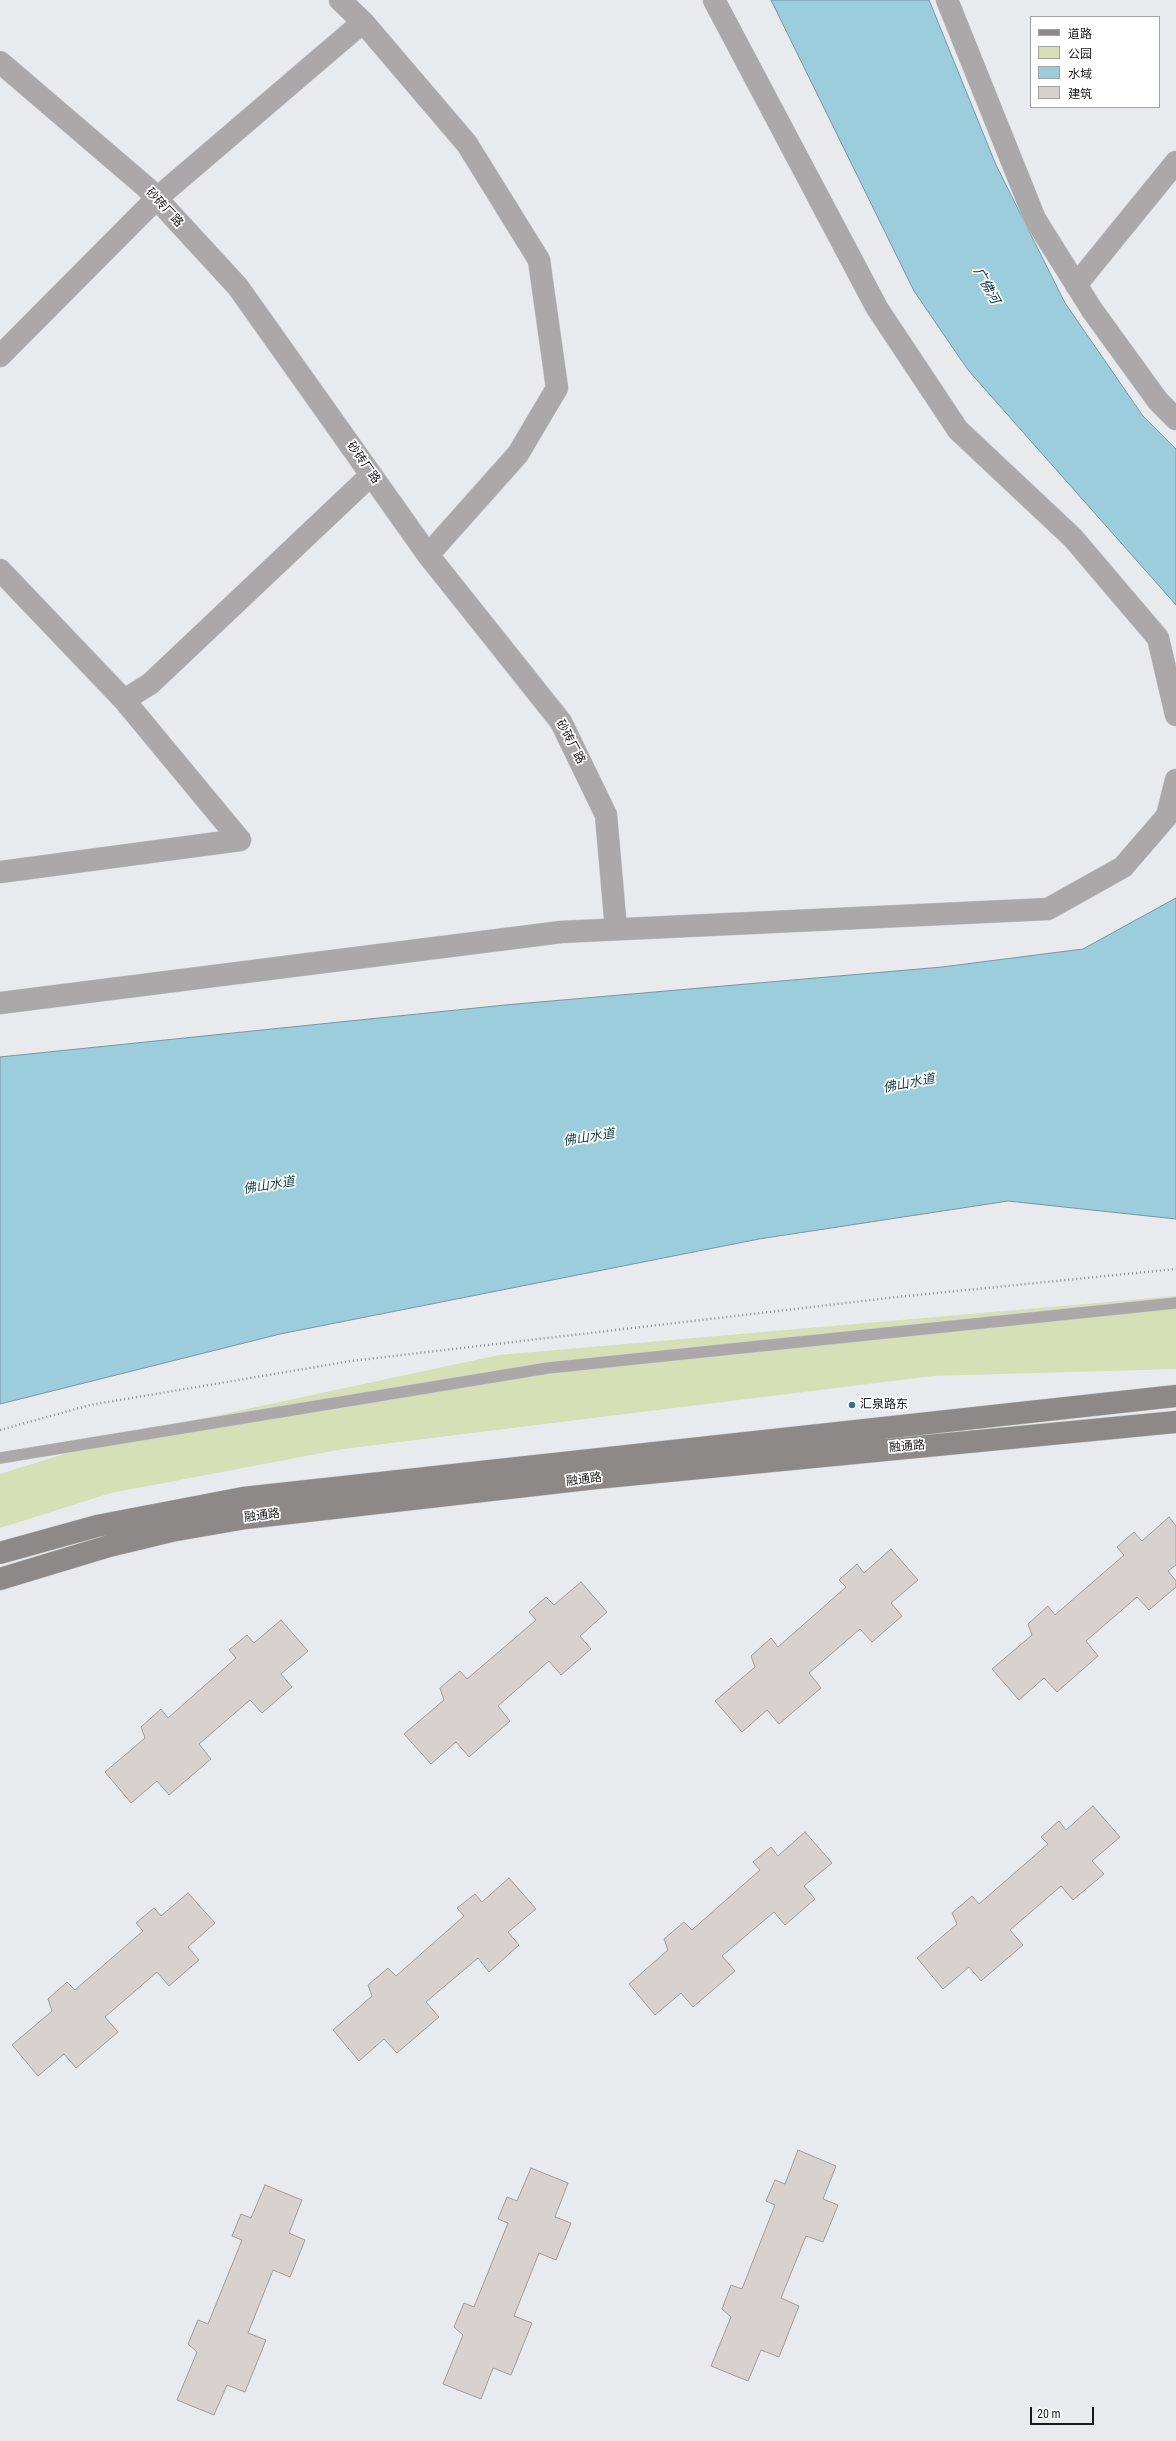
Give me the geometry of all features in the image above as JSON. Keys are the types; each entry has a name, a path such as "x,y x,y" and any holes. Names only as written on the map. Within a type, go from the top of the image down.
{"main road":[{"name":"融通路","path":"0,1553 97,1526 243,1498 1176,1396"},
{"name":"融通路","path":"0,1579 109,1546 171,1531 246,1518 603,1478 1176,1422"}],"street":[{"path":"340,0 363,22 466,144 539,260 557,388 518,454 428,555"},
{"path":"714,0 877,308 958,430 1072,538 1158,638 1176,715"},
{"path":"947,0 1035,219 1092,310 1158,401 1176,419"},
{"path":"0,356 156,199 363,22"},
{"name":"砂砖厂路","path":"0,62 156,199 238,287 428,555 561,722 606,815 616,929"},
{"path":"1076,285 1176,162"},
{"path":"124,700 150,684 371,475"},
{"path":"0,570 124,700 240,840 0,872"},
{"path":"0,1002 561,932 1048,909 1123,867 1167,816 1176,780"}],"lane":[{"path":"0,1458 548,1368 1176,1303"}],"path":[{"path":"0,1430 90,1405 351,1361 898,1297 1176,1269"}],"green space":[{"path":"1176,1296 1176,1369 933,1376 343,1449 111,1493 0,1528 0,1474 121,1436 499,1355"}],"water":[{"name":"广佛河","path":"771,0 929,0 996,165 1065,303 1143,416 1176,449 1176,605 968,370 914,291"},
{"name":"佛山水道","path":"1176,898 1176,1219 1008,1201 759,1239 280,1334 0,1404 0,1057 505,1005 942,967 1083,949"}],"building":[{"path":"1169,1517 1176,1526 1176,1565 1168,1571 1176,1581 1176,1587 1149,1610 1137,1597 1086,1641 1098,1656 1057,1692 1044,1678 1019,1700 992,1669 1032,1635 1028,1624 1048,1606 1055,1615 1124,1555 1117,1547 1134,1532 1142,1541"},
{"path":"891,1549 918,1580 891,1603 902,1616 872,1642 860,1629 809,1673 821,1688 779,1724 767,1710 742,1732 715,1701 755,1667 751,1656 771,1638 778,1647 846,1587 839,1580 857,1564 864,1573"},
{"path":"581,1582 607,1612 580,1636 591,1649 561,1675 549,1661 498,1706 510,1721 469,1757 456,1742 431,1764 404,1734 444,1700 440,1688 460,1671 467,1679 536,1620 529,1612 546,1597 554,1605"},
{"path":"281,1620 308,1651 281,1674 292,1687 262,1713 250,1700 199,1744 211,1759 169,1795 157,1781 131,1803 105,1772 145,1738 141,1727 161,1709 168,1718 236,1658 229,1650 247,1635 254,1643"},
{"path":"1093,1806 1120,1837 1092,1861 1104,1874 1073,1900 1061,1886 1010,1930 1023,1945 981,1981 969,1967 943,1989 917,1958 957,1924 952,1913 972,1896 979,1904 1048,1844 1041,1837 1059,1821 1066,1830"},
{"path":"805,1832 832,1863 804,1886 815,1899 785,1925 774,1912 722,1956 735,1971 693,2007 681,1993 655,2015 629,1984 668,1950 664,1939 684,1922 692,1930 760,1870 753,1862 771,1847 778,1856"},
{"path":"509,1878 536,1909 508,1932 519,1945 489,1972 478,1958 426,2002 439,2017 397,2053 384,2039 359,2061 333,2030 372,1996 368,1985 388,1968 396,1976 464,1916 457,1908 475,1894 482,1902"},
{"path":"188,1893 215,1923 188,1947 199,1960 169,1986 157,1972 105,2017 118,2032 76,2068 64,2054 38,2076 12,2045 52,2011 48,1999 67,1982 75,1990 143,1931 136,1923 154,1908 161,1916"},
{"path":"798,2150 836,2166 823,2199 838,2205 823,2242 806,2236 781,2298 799,2306 779,2357 761,2350 748,2381 711,2366 731,2317 722,2309 731,2285 742,2289 775,2205 766,2201 775,2180 785,2184"},
{"path":"531,2168 568,2183 555,2217 571,2223 556,2260 539,2253 514,2316 532,2323 511,2375 493,2368 481,2399 443,2384 463,2335 454,2327 464,2303 474,2307 508,2223 498,2219 507,2197 517,2201"},
{"path":"265,2185 302,2200 289,2233 305,2240 290,2277 273,2270 248,2333 266,2340 245,2392 227,2385 214,2415 177,2400 197,2352 188,2344 198,2320 208,2324 242,2240 232,2236 241,2214 251,2218"}],"place":[{"name":"汇泉路东","path":"852,1405"}]}
